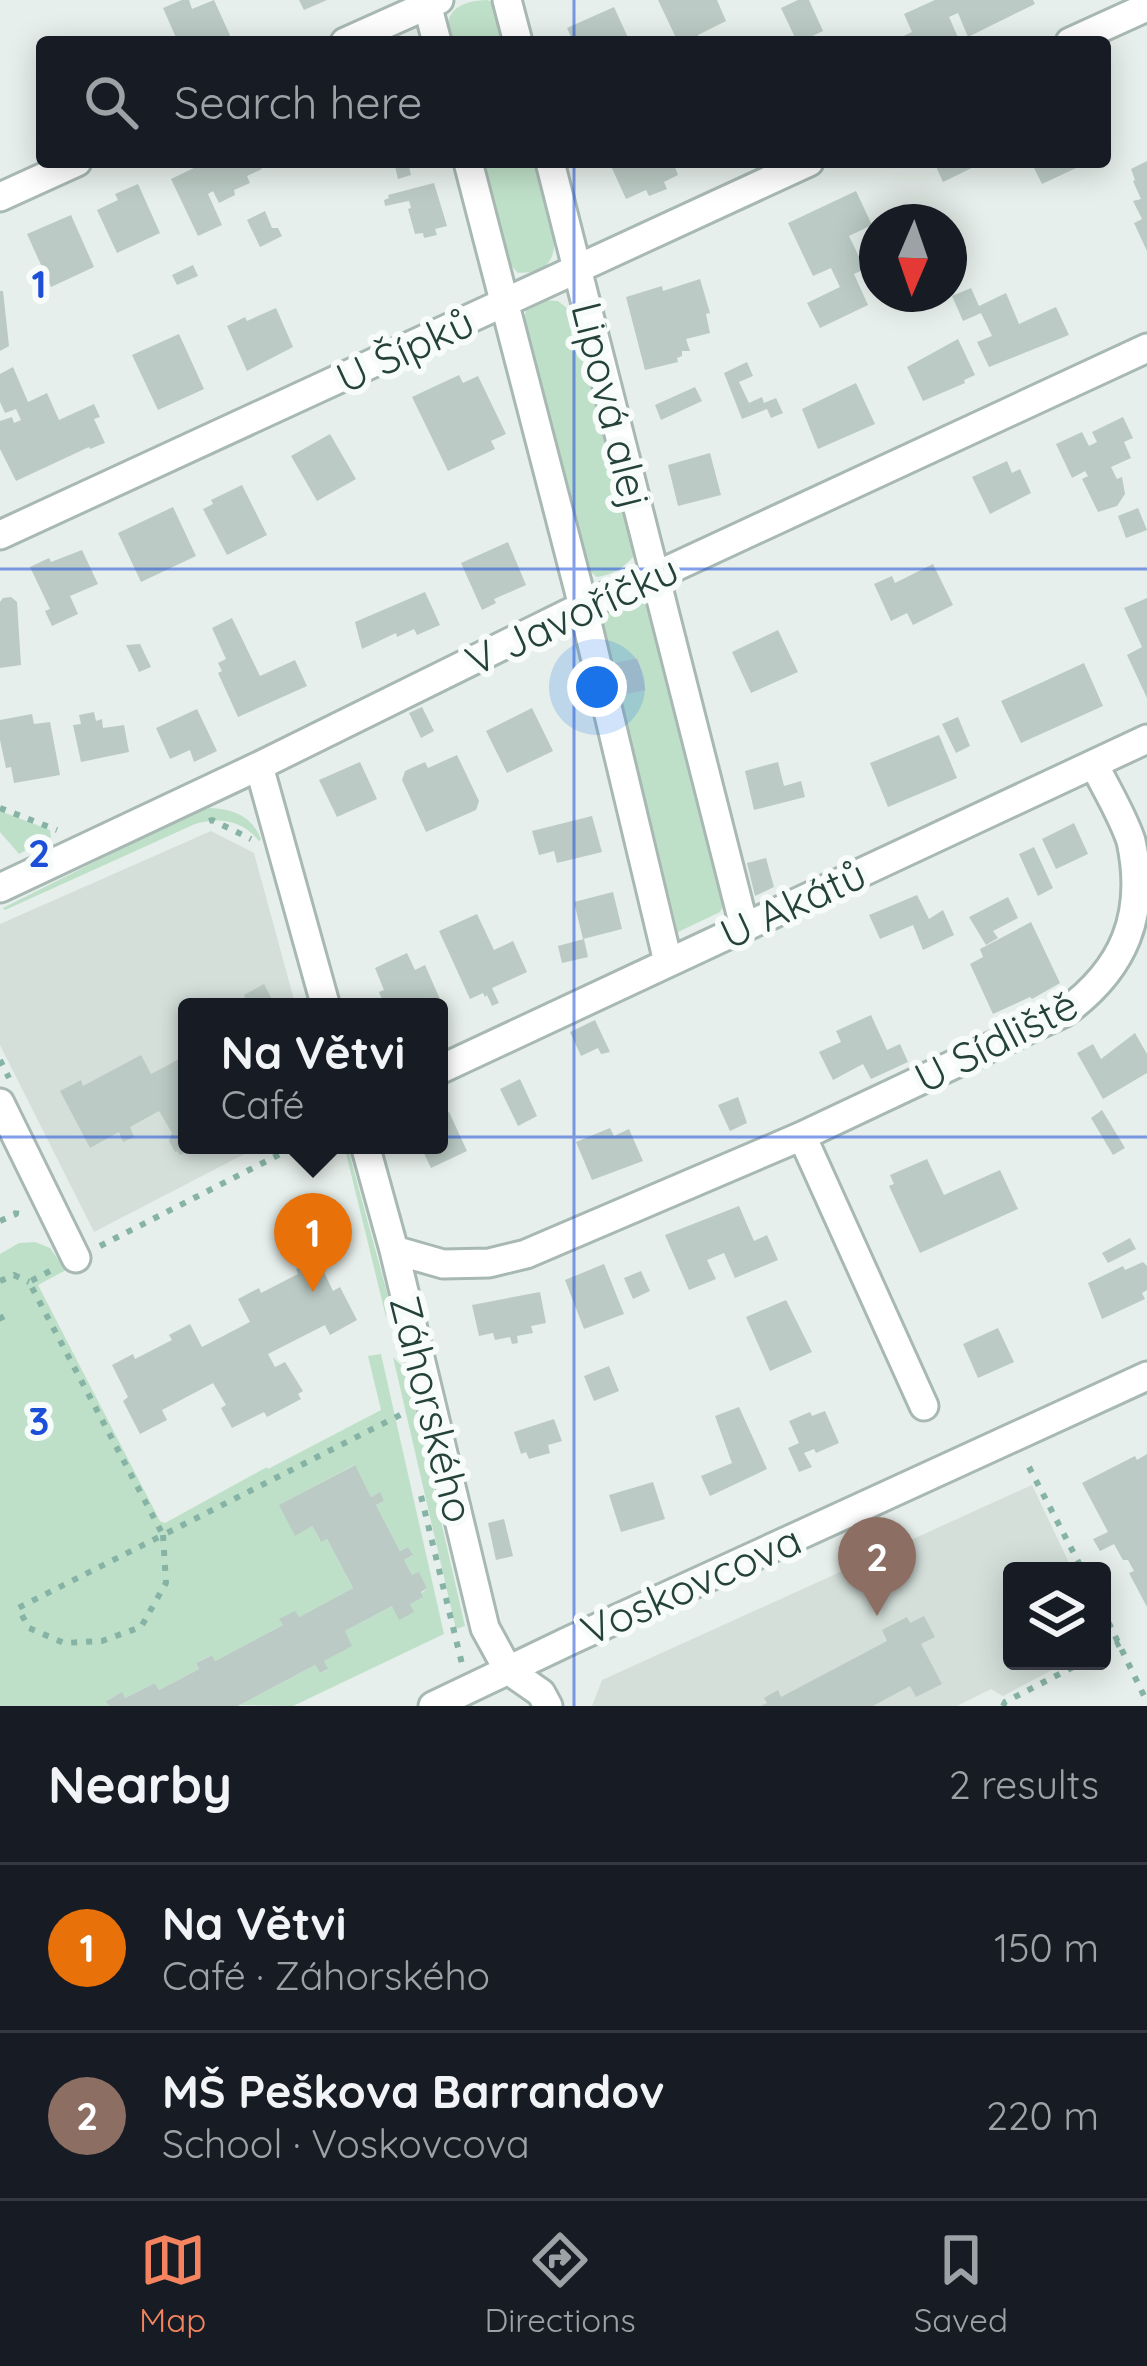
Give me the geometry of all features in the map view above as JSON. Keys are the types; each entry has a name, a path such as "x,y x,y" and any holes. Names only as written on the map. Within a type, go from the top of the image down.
{"street":[{"path":"507,0 516,36"},
{"path":"358,36 431,2 436,36"},
{"path":"1083,36 1147,7"},
{"path":"0,197 64,168"},
{"name":"Lipová alej","path":"470,168 583,606 668,962"},
{"name":"Lipová alej","path":"552,168 744,926"},
{"name":"U Šípků","path":"0,535 796,168"},
{"name":"V Javoříčku","path":"0,888 583,606 1147,348"},
{"name":"U Akátů","path":"448,1066 1147,739"},
{"name":"U Sídliště","path":"394,1250 442,1264 489,1263 526,1254 802,1136 1065,1012 1110,972 1128,946 1139,914 1141,883 1132,842 1094,764"},
{"path":"259,766 323,998"},
{"path":"0,1103 76,1258"},
{"path":"802,1136 925,1406"},
{"name":"Záhorského","path":"367,1154 485,1628 508,1670"},
{"name":"Voskovcova","path":"433,1706 1147,1376"},
{"path":"508,1670 541,1693 548,1706"}],"path":[{"path":"0,808 66,833"},
{"path":"191,830 212,820 256,841"},
{"path":"29,1282 280,1154"},
{"path":"0,1281 14,1275 29,1282 163,1535 166,1583 141,1627 102,1641 64,1643 28,1628 18,1608 163,1535 402,1414"},
{"path":"0,1315 6,1327"},
{"path":"1029,1467 1077,1562"},
{"path":"1111,1626 1147,1702"},
{"path":"1111,1648 1120,1643"},
{"path":"1003,1706 1067,1670"}],"shaded area":[{"path":"211,831 254,853 294,998 178,998 178,1154 245,1154 94,1232 0,1045 0,924"},
{"path":"1032,1485 1069,1562 1003,1562 1003,1670 1052,1670 1003,1696 991,1689 957,1706 592,1706 602,1680"}],"green space":[{"path":"487,0 495,4 503,36 448,36 450,16 468,3"},
{"path":"482,168 538,168 553,221 553,251 538,270 518,273 505,259"},
{"path":"542,300 558,301 568,309 634,545 635,555 626,564 597,577 584,566 522,322 527,309"},
{"path":"639,598 650,611 723,906 720,912 678,932 599,616 612,605","holes":["638,658 646,689 623,695 616,664"]},
{"path":"210,808 241,815 261,839 230,822 195,824 3,908 192,813"},
{"path":"0,811 50,830 51,837 19,854 0,832"},
{"path":"346,1154 390,1304 386,1317"},
{"path":"19,1243 50,1248 66,1270 38,1285 165,1523 381,1410 368,1356 381,1354 444,1634 293,1706 240,1705 315,1665 320,1673 327,1670 324,1661 345,1631 392,1606 410,1604 427,1588 419,1573 412,1575 404,1560 412,1556 408,1547 400,1551 376,1505 384,1501 379,1493 371,1497 354,1465 280,1505 295,1535 312,1526 320,1541 327,1539 353,1588 299,1617 280,1620 283,1625 215,1661 211,1655 196,1663 199,1669 159,1690 155,1683 125,1698 121,1693 107,1700 109,1706 0,1706 0,1254"},
{"path":"393,1357 408,1377 465,1626 456,1629"}],"building":[{"path":"189,0 192,9 214,0 230,36 175,36 163,8"},
{"path":"299,0 327,0 304,10"},
{"path":"658,0 717,0 726,21 698,36 675,36"},
{"path":"809,0 823,31 794,36 781,8"},
{"path":"935,0 1033,0 1035,4 970,36 958,13 949,17 957,36 904,36 912,32 904,14"},
{"path":"614,7 627,36 570,36 567,28"},
{"path":"1147,161 1147,251 1134,223 1142,219 1133,201 1141,199 1131,169"},
{"path":"194,168 262,169 247,176 250,183 219,203 213,191 208,194 222,225 198,236 171,179"},
{"path":"395,168 409,168 411,175 398,179"},
{"path":"612,168 675,168 678,175 664,182 667,189 649,196 646,190 626,199"},
{"path":"937,168 972,168 943,182"},
{"path":"1034,168 1076,168 1042,184"},
{"path":"434,183 447,226 424,238 423,233 415,234 409,201 385,206 384,200"},
{"path":"138,184 160,233 117,253 97,210 118,200 115,194"},
{"path":"856,191 862,204 859,231 849,236 859,257 859,272 854,274 859,309 820,328 807,303 840,287 831,268 813,276 788,223"},
{"path":"265,211 272,228 278,228 282,236 260,247 247,220"},
{"path":"71,215 94,267 51,287 27,234"},
{"path":"193,265 198,276 177,285 172,275"},
{"path":"700,279 710,313 706,314 710,333 686,339 690,351 682,351 678,362 645,370 626,297"},
{"path":"971,288 979,306 1006,293 1019,324 1056,307 1069,335 989,367 977,342 992,336 981,313 963,321 959,312 967,312 967,290"},
{"path":"0,291 9,346 0,351"},
{"path":"276,308 293,347 247,371 227,326"},
{"path":"179,334 204,389 158,410 132,355"},
{"path":"958,339 975,375 923,401 907,367"},
{"path":"747,362 753,376 739,382 749,403 776,398 783,413 771,418 767,409 742,419 724,373"},
{"path":"13,367 28,402 47,393 59,420 94,404 100,417 94,419 105,443 16,481 0,449 0,421 21,420 16,409 5,413 0,402 0,374"},
{"path":"459,375 463,383 478,376 506,434 491,441 495,449 448,471 412,397"},
{"path":"856,383 875,424 818,449 802,409"},
{"path":"695,387 702,401 661,420 655,405"},
{"path":"1123,417 1133,438 1124,442 1131,458 1111,467 1117,479 1122,477 1125,494 1117,506 1098,512 1082,479 1088,476 1085,471 1072,478 1056,444 1082,432 1089,446 1097,442 1092,432"},
{"path":"330,434 356,479 317,501 291,456"},
{"path":"710,453 721,495 678,506 668,465"},
{"path":"1007,461 1012,473 1020,469 1031,493 990,514 972,477"},
{"path":"242,485 267,535 227,555 203,509"},
{"path":"173,507 196,556 141,582 118,533"},
{"path":"1138,508 1147,530 1126,538 1118,516"},
{"path":"508,542 526,585 494,599 496,603 482,610 461,563"},
{"path":"82,550 98,584 70,596 78,614 52,626 45,611 50,609 30,567"},
{"path":"933,564 953,605 913,625 907,613 891,621 874,584 892,576 895,583"},
{"path":"425,592 440,625 417,635 414,629 397,637 396,633 362,649 355,622"},
{"path":"11,597 17,602 21,665 0,668 0,602"},
{"path":"1147,598 1147,698 1127,655 1142,647 1124,608"},
{"path":"232,618 260,676 295,660 307,686 238,717 218,673 222,671 218,663 226,659 212,628"},
{"path":"778,630 798,672 751,693 732,652"},
{"path":"140,644 151,667 139,672 126,645"},
{"path":"638,658 646,690 623,695 615,663"},
{"path":"1084,663 1103,706 1021,743 1001,701"},
{"path":"422,707 434,731 421,738 409,713"},
{"path":"532,708 553,751 507,773 486,731"},
{"path":"197,709 217,751 194,762 190,750 170,759 156,728"},
{"path":"94,712 103,728 124,725 129,752 81,762 73,725 81,724 79,715"},
{"path":"32,714 34,724 50,722 60,775 14,783 11,767 6,768 0,720"},
{"path":"958,717 970,746 956,753 942,724"},
{"path":"939,735 957,778 888,807 870,763"},
{"path":"457,755 479,801 476,810 426,832 402,780 405,771 425,762 428,768"},
{"path":"360,762 377,799 337,817 319,780"},
{"path":"778,762 784,786 801,781 805,797 754,810 745,771"},
{"path":"592,816 602,852 557,863 554,851 539,855 532,831"},
{"path":"1074,823 1088,854 1056,869 1042,839"},
{"path":"1034,847 1053,888 1038,896 1019,854"},
{"path":"766,858 774,887 755,896 747,863"},
{"path":"613,892 622,929 583,939 574,902"},
{"path":"917,895 929,919 943,910 954,935 923,950 913,925 880,939 869,915"},
{"path":"1008,897 1018,918 993,931 998,938 986,945 969,917"},
{"path":"477,914 494,950 513,941 527,972 492,988 499,1003 492,1006 483,993 470,999 439,931"},
{"path":"1031,922 1060,983 993,1014 970,964 983,957 980,949"},
{"path":"584,939 588,957 562,963 558,946"},
{"path":"407,953 415,970 425,965 439,998 381,998 379,992 384,990 375,968"},
{"path":"264,984 271,998 245,998"},
{"path":"871,1015 887,1050 900,1044 908,1062 871,1079 863,1064 833,1080 819,1052 841,1042 836,1031"},
{"path":"595,1020 610,1052 601,1054 598,1048 581,1056 570,1032"},
{"path":"1135,1033 1147,1054 1147,1073 1103,1099 1077,1053 1093,1044 1101,1059"},
{"path":"141,1055 151,1074 178,1060 178,1152 159,1111 130,1127 134,1137 123,1142 119,1132 90,1148 60,1091 81,1080 83,1086"},
{"path":"520,1079 537,1116 518,1126 500,1089"},
{"path":"738,1097 747,1123 730,1131 718,1105"},
{"path":"1102,1110 1125,1148 1113,1155 1091,1118"},
{"path":"448,1112 467,1151 431,1168 424,1154 448,1154"},
{"path":"610,1128 614,1136 629,1129 643,1161 592,1180 576,1142"},
{"path":"927,1159 944,1195 1000,1170 1018,1209 920,1253 889,1186 894,1184 890,1175"},
{"path":"739,1206 754,1241 767,1235 778,1260 735,1278 724,1253 707,1260 716,1279 689,1290 665,1235"},
{"path":"1130,1238 1136,1249 1108,1263 1102,1253"},
{"path":"317,1258 333,1291 340,1287 357,1320 330,1335 325,1325 268,1354 275,1367 285,1362 303,1391 298,1394 301,1399 232,1428 213,1383 162,1410 167,1420 140,1434 112,1365 172,1340 169,1335 190,1324 202,1347 250,1322 238,1299 298,1274 296,1269"},
{"path":"1143,1262 1147,1266 1145,1299 1102,1319 1088,1283"},
{"path":"604,1264 624,1314 584,1329 565,1280"},
{"path":"641,1271 650,1291 633,1299 624,1278"},
{"path":"540,1292 546,1323 531,1326 533,1333 517,1336 518,1343 512,1344 510,1337 479,1336 472,1305"},
{"path":"786,1300 812,1352 770,1371 746,1317"},
{"path":"998,1328 1014,1362 978,1378 963,1344"},
{"path":"609,1366 619,1391 594,1401 584,1376"},
{"path":"739,1407 767,1469 710,1496 701,1476 732,1463 715,1416"},
{"path":"825,1411 839,1443 804,1453 812,1467 799,1472 788,1448 799,1443 789,1421"},
{"path":"554,1419 562,1441 548,1445 550,1453 529,1459 526,1452 521,1454 514,1432"},
{"path":"1147,1454 1147,1607 1129,1573 1134,1571 1128,1560 1123,1560 1114,1544 1100,1551 1093,1539 1108,1532 1082,1483"},
{"path":"355,1465 371,1497 380,1492 384,1501 376,1505 400,1551 408,1547 413,1555 404,1560 412,1575 419,1572 427,1588 421,1592 423,1597 410,1604 414,1612 399,1620 392,1606 345,1631 352,1646 324,1661 328,1669 320,1673 315,1665 238,1706 109,1706 106,1701 122,1692 125,1698 155,1683 159,1690 199,1669 196,1663 212,1655 215,1661 283,1625 279,1619 295,1611 299,1617 353,1588 327,1539 321,1542 312,1526 295,1536 279,1505"},
{"path":"653,1482 665,1519 621,1532 609,1495"},
{"path":"504,1519 513,1556 496,1560 488,1523"},
{"path":"924,1616 935,1637 921,1644 942,1684 916,1697 910,1686 873,1706 761,1706 767,1703 764,1698 778,1690 781,1697 887,1641 882,1630 907,1617 910,1623"}],"place":[{"name":"Na Větvi","path":"313,1292"},
{"name":"MŠ Peškova Barrandov","path":"877,1616"}]}
